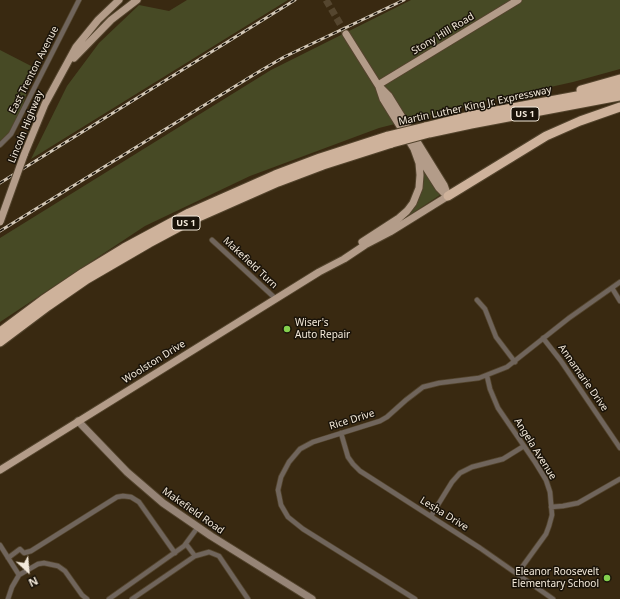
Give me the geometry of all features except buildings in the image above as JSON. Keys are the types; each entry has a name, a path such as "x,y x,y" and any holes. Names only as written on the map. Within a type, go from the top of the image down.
{"highway":[{"path":"524,106 620,79"},
{"name":"Martin Luther King Jr. Expressway","path":"0,332 83,273 135,242 189,213 292,168 338,152 524,106 620,88"},
{"name":"Martin Luther King Jr. Expressway","path":"427,130 471,124 620,96"},
{"path":"448,196 546,136 580,121 620,107"},
{"name":"Martin Luther King Jr. Expressway","path":"0,342 87,279 192,220 283,179 390,140"}],"main road":[{"name":"Lincoln Highway","path":"0,222 24,155 45,104 84,36 101,16 119,0"},
{"name":"Lincoln Highway","path":"67,65 111,20 137,0"},
{"name":"Stony Hill Road","path":"378,85 518,0"},
{"name":"Woolston Drive","path":"346,34 378,85 383,99 414,150 439,188 448,196"},
{"name":"Woolston Drive","path":"378,85 389,96 444,185 448,196"},
{"name":"Woolston Drive","path":"0,470 319,272 407,211 415,198 420,182 419,163 414,150"},
{"name":"Woolston Drive","path":"319,272 390,232 448,196"}],"street":[{"name":"East Trenton Avenue","path":"0,145 8,138 17,123 79,0"},
{"name":"Makefield Turn","path":"212,240 276,299"},
{"name":"Rice Drive","path":"414,599 303,529 288,517 281,505 279,485 289,462 304,446 341,433 374,424 387,417 423,387 439,383 471,380 487,376 507,367 569,318 620,282"},
{"path":"612,288 620,301"},
{"path":"477,300 486,309 496,337 515,362"},
{"name":"Annamarie Drive","path":"544,338 620,448"},
{"name":"Angela Avenue","path":"487,376 498,408 546,480 550,492 551,521 546,534 517,574"},
{"name":"Makefield Road","path":"78,421 147,490 180,516 312,599"},
{"name":"Lesha Drive","path":"341,433 348,457 360,471 480,548 553,599"},
{"path":"430,516 452,482 460,473 472,467 503,459 524,446"},
{"path":"551,507 578,504 620,479"},
{"path":"8,558 20,549 24,553 31,552 117,497 123,496 131,497 139,502 175,553"},
{"path":"110,599 175,553 186,544 198,528"},
{"path":"186,544 195,556"},
{"path":"0,545 19,576"},
{"path":"132,599 195,556 209,552 219,556 248,599"},
{"path":"8,599 12,587 19,576 38,564 51,564 58,566 65,571 82,595 87,599"}],"green space":[{"path":"187,0 288,0 31,159 67,86 99,43 139,5 169,11"},
{"path":"411,0 620,0 620,69 573,82 474,104 379,128 250,176 145,226 0,322 0,238 271,70"},
{"path":"0,50 35,68 20,113 8,136 0,143"},
{"path":"426,172 440,195 407,217 406,215 423,173"}],"tunnel":[{"path":"326,0 346,34"}],"railway":[{"path":"0,183 295,0"},
{"path":"0,231 284,57 404,0"}],"place":[{"name":"Wiser's Auto Repair","path":"287,329"},
{"name":"Eleanor Roosevelt Elementary School","path":"607,578"}]}
